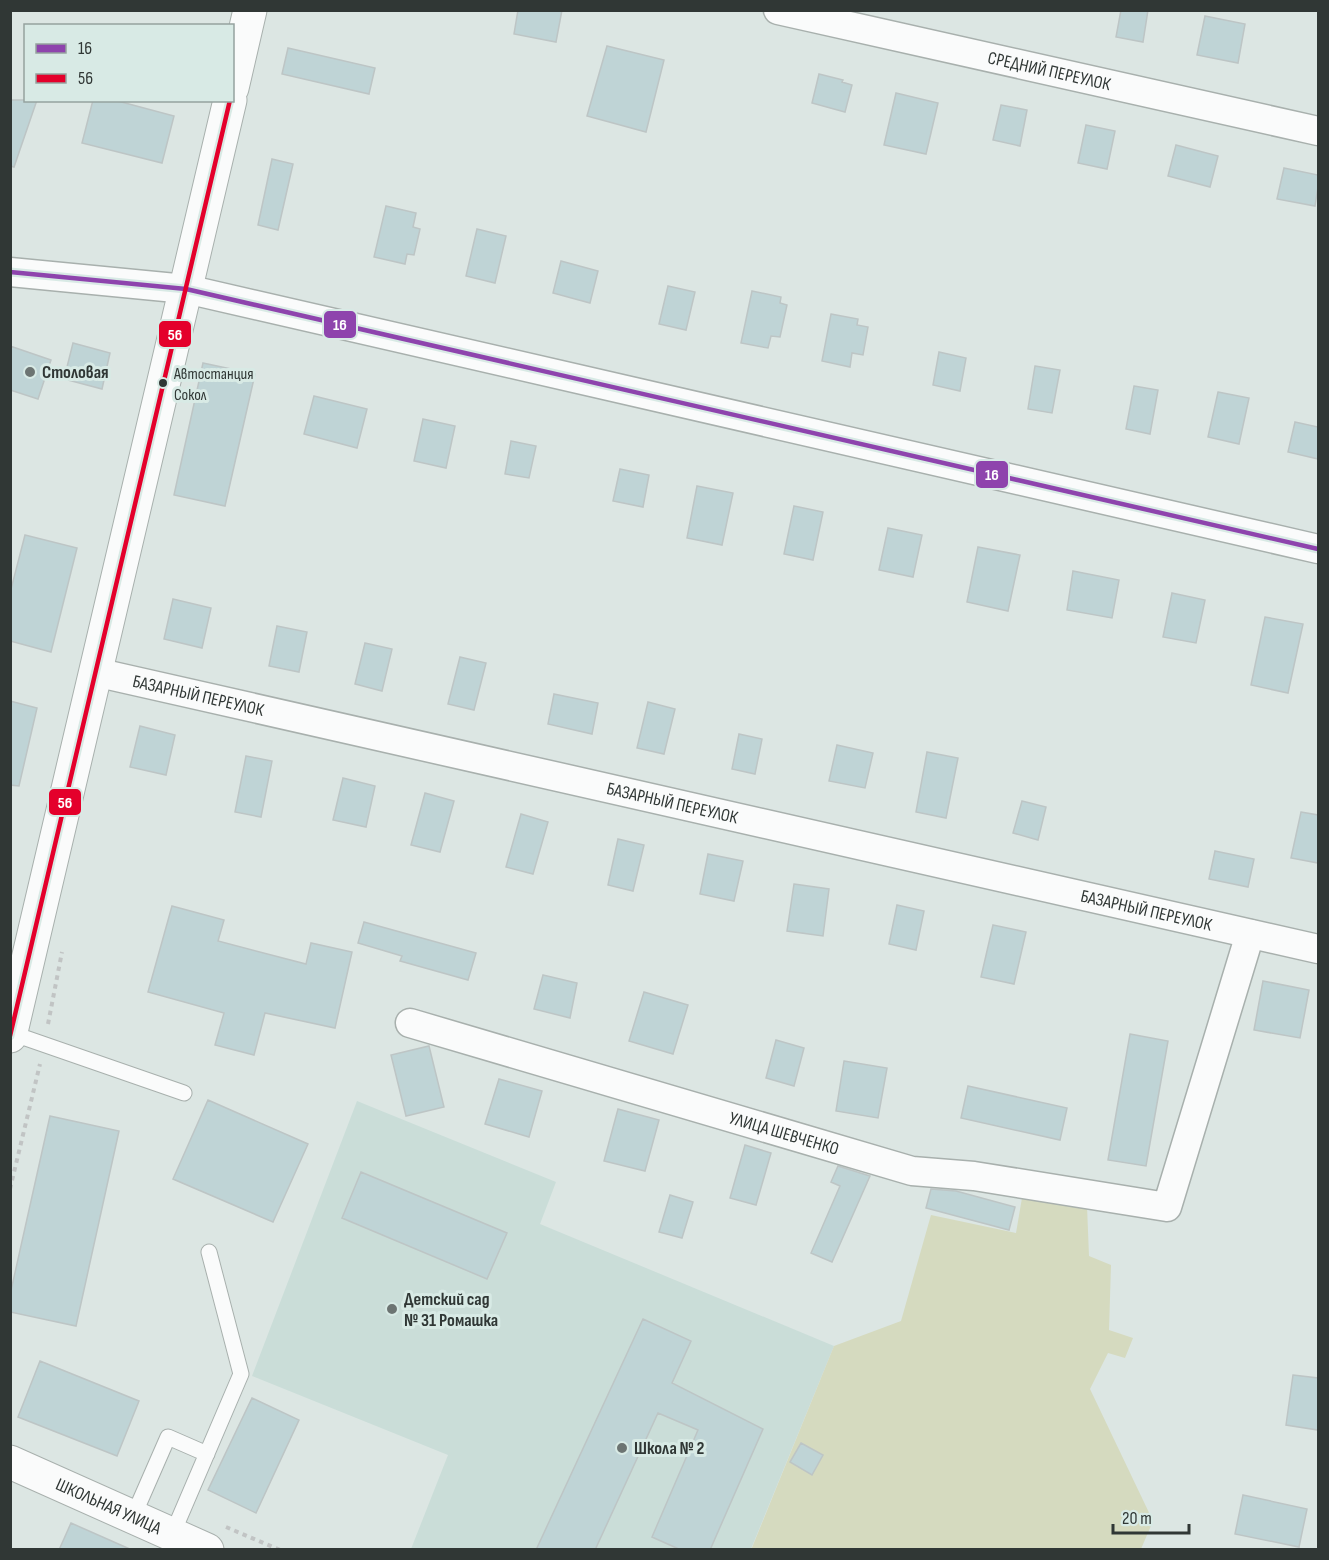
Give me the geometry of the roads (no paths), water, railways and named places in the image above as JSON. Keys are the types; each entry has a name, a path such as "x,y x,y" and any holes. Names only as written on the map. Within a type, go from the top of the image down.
{"street":[{"path":"234,79 250,10"},
{"name":"СРЕДНИЙ ПЕРЕУЛОК","path":"778,10 1318,131"},
{"path":"11,1035 230,102"},
{"path":"10,272 186,289 1318,549"},
{"name":"БАЗАРНЫЙ ПЕРЕУЛОК","path":"95,672 1318,949"},
{"name":"УЛИЦА ШЕВЧЕНКО","path":"410,1023 912,1171 974,1176 1167,1207 1250,934"},
{"name":"ШКОЛЬНАЯ УЛИЦА","path":"10,1462 207,1550"}],"lane":[{"path":"11,1035 184,1093"},
{"path":"172,1535 241,1374 208,1252"},
{"path":"133,1517 168,1437 207,1454"}],"place":[{"name":"Столовая","path":"30,372"},
{"name":"Автостанция Сокол","path":"163,383"},
{"name":"Детский сад № 31 Ромашка","path":"392,1309"},
{"name":"Школа № 2","path":"622,1448"}]}
